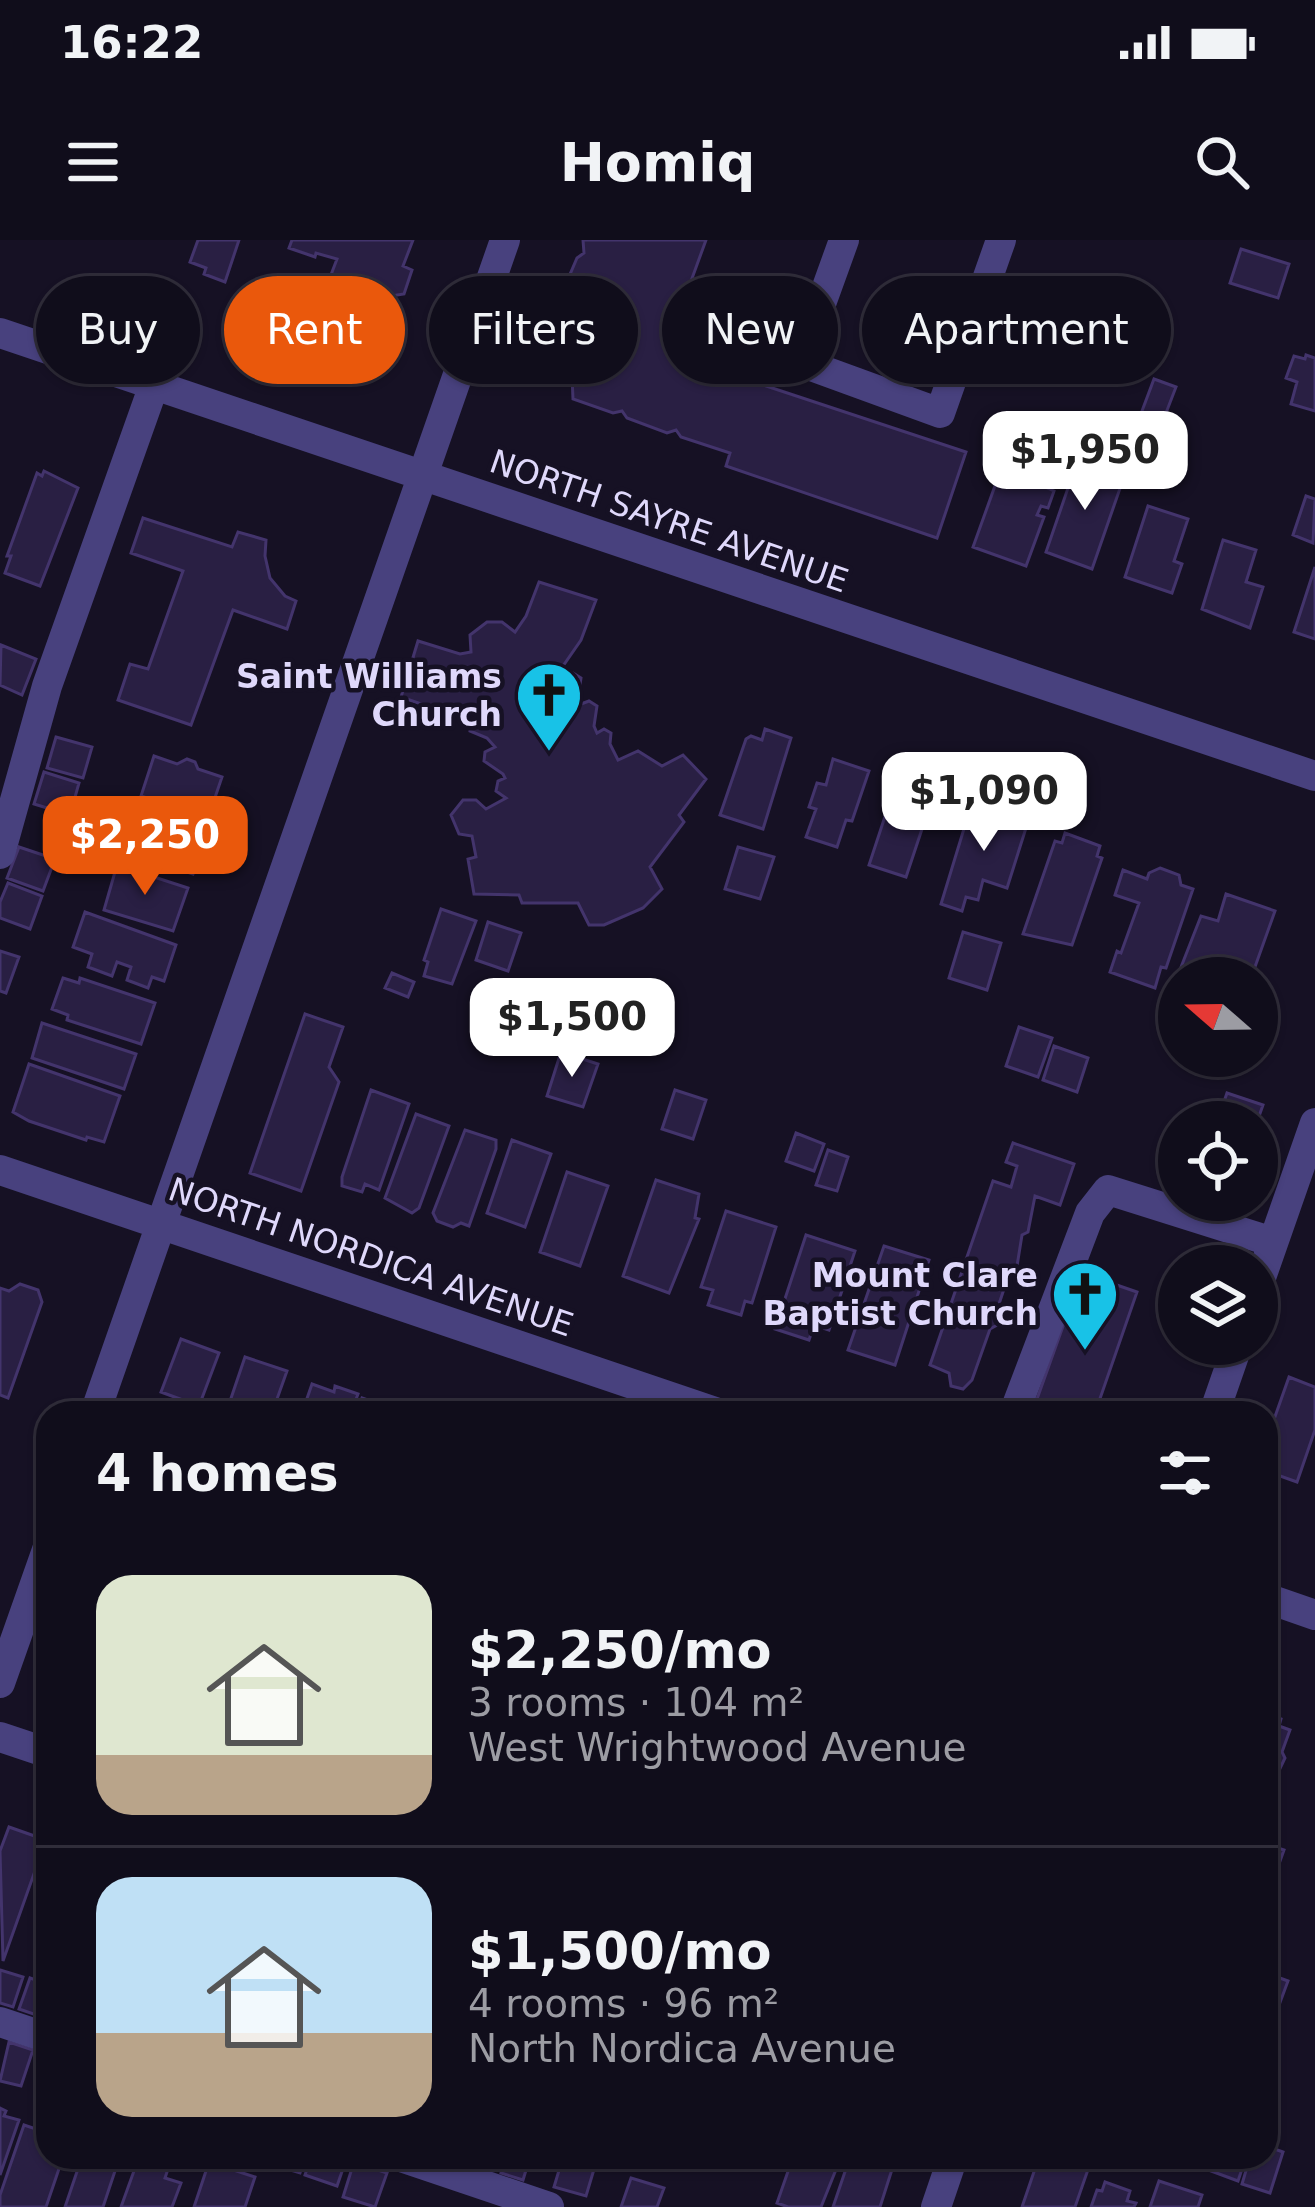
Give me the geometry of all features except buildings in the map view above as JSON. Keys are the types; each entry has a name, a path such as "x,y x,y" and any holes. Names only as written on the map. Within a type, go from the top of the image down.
{"street":[{"path":"99,1401 506,240"},
{"path":"844,240 800,362 940,413 1001,240"},
{"name":"NORTH SAYRE AVENUE","path":"0,333 1315,776"},
{"path":"0,854 47,686 154,385"},
{"path":"1272,1245 1315,1123"},
{"name":"NORTH NORDICA AVENUE","path":"0,1170 683,1401"},
{"path":"1019,1401 1090,1213 1108,1190 1273,1242"},
{"path":"1218,1401 1231,1365"},
{"path":"0,1683 36,1580"},
{"path":"1278,1602 1315,1615"},
{"path":"0,1737 36,1749"},
{"path":"0,2022 36,2034"},
{"path":"436,2169 549,2207"},
{"path":"936,2207 949,2169"}],"place":[{"name":"Saint Williams Church","path":"549,754"},
{"name":"Mount Clare Baptist Church","path":"1085,1353"}]}
